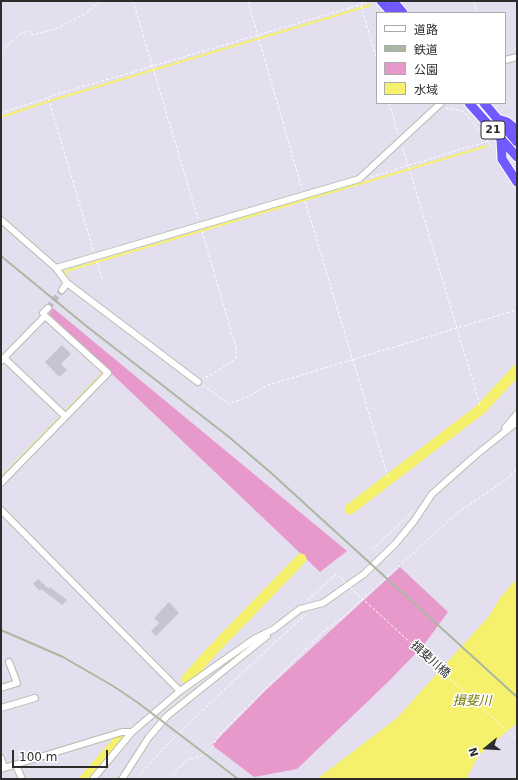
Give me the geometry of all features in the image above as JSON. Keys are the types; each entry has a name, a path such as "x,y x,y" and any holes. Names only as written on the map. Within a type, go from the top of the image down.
{"highway":[{"path":"381,1 391,12"},
{"path":"393,1 403,12"},
{"name":"21","path":"471,104 517,157"},
{"name":"21","path":"485,104 517,142"},
{"path":"498,119 507,122 517,130"},
{"path":"501,139 502,159 517,182"}],"street":[{"path":"506,60 517,57"},
{"path":"56,268 359,179 440,105"},
{"path":"1,220 56,268 67,283 198,382"},
{"path":"62,290 67,283"},
{"path":"48,308 44,313 45,316 3,360 64,416"},
{"path":"1,483 64,416 108,373 45,316"},
{"path":"498,436 517,414"},
{"path":"122,779 149,737 167,716 300,609 323,603 342,591 383,557 414,521 432,494 498,436 517,422"},
{"path":"1,510 180,690"},
{"path":"93,779 132,732 180,690 254,639 274,629"},
{"path":"1,688 17,683 9,662"},
{"path":"1,708 35,698"},
{"path":"1,758 3,769 122,732 132,732"},
{"path":"16,765 22,779"}],"path":[{"path":"1,52 21,33 29,31 32,35 55,29 83,15 101,1"},
{"path":"133,1 236,348 236,357 232,362 198,382 229,404 250,396 268,385 517,310"},
{"path":"248,1 352,359 388,476"},
{"path":"360,1 363,4"},
{"path":"474,1 477,12"},
{"path":"1,113 258,34 368,2"},
{"path":"361,5 376,57"},
{"path":"48,98 103,282"},
{"path":"389,104 480,405"},
{"path":"506,104 509,107"},
{"path":"440,105 463,111 494,150"},
{"path":"359,179 408,166 488,141"},
{"path":"169,779 187,760 204,755 211,749 220,734 323,632 341,619 456,514 517,469"},
{"path":"372,550 417,507"},
{"name":"揖斐川橋","path":"300,609 336,574 517,740"},
{"path":"136,779 203,710 315,606"}],"green space":[{"path":"53,308 347,551 320,572 49,314"},
{"path":"400,567 448,612 423,646 388,682 297,769 254,777 212,745 266,690"}],"water":[{"name":"揖斐川","path":"517,578 517,723 479,755 466,779 317,779 397,718 490,615 500,598"}],"building":[{"path":"62,345 71,354 61,364 67,370 59,377 45,362"},
{"path":"38,579 49,589 50,587 67,600 62,605 41,589 40,591 33,584"},
{"path":"169,602 179,613 156,636 151,631 159,623 154,618"}],"waterway":[{"path":"1,117 49,101 371,5"},
{"path":"66,278 66,271 487,146"},
{"path":"1,478 102,374 101,370"},
{"path":"350,509 481,409 517,370"},
{"path":"187,679 301,559"},
{"path":"85,779 120,739"}],"tunnel":[{"path":"48,308 62,290"}],"railway":[{"path":"1,256 85,325 229,437 270,472 517,697"},
{"path":"1,630 63,657 113,686 137,702 238,779"}]}
